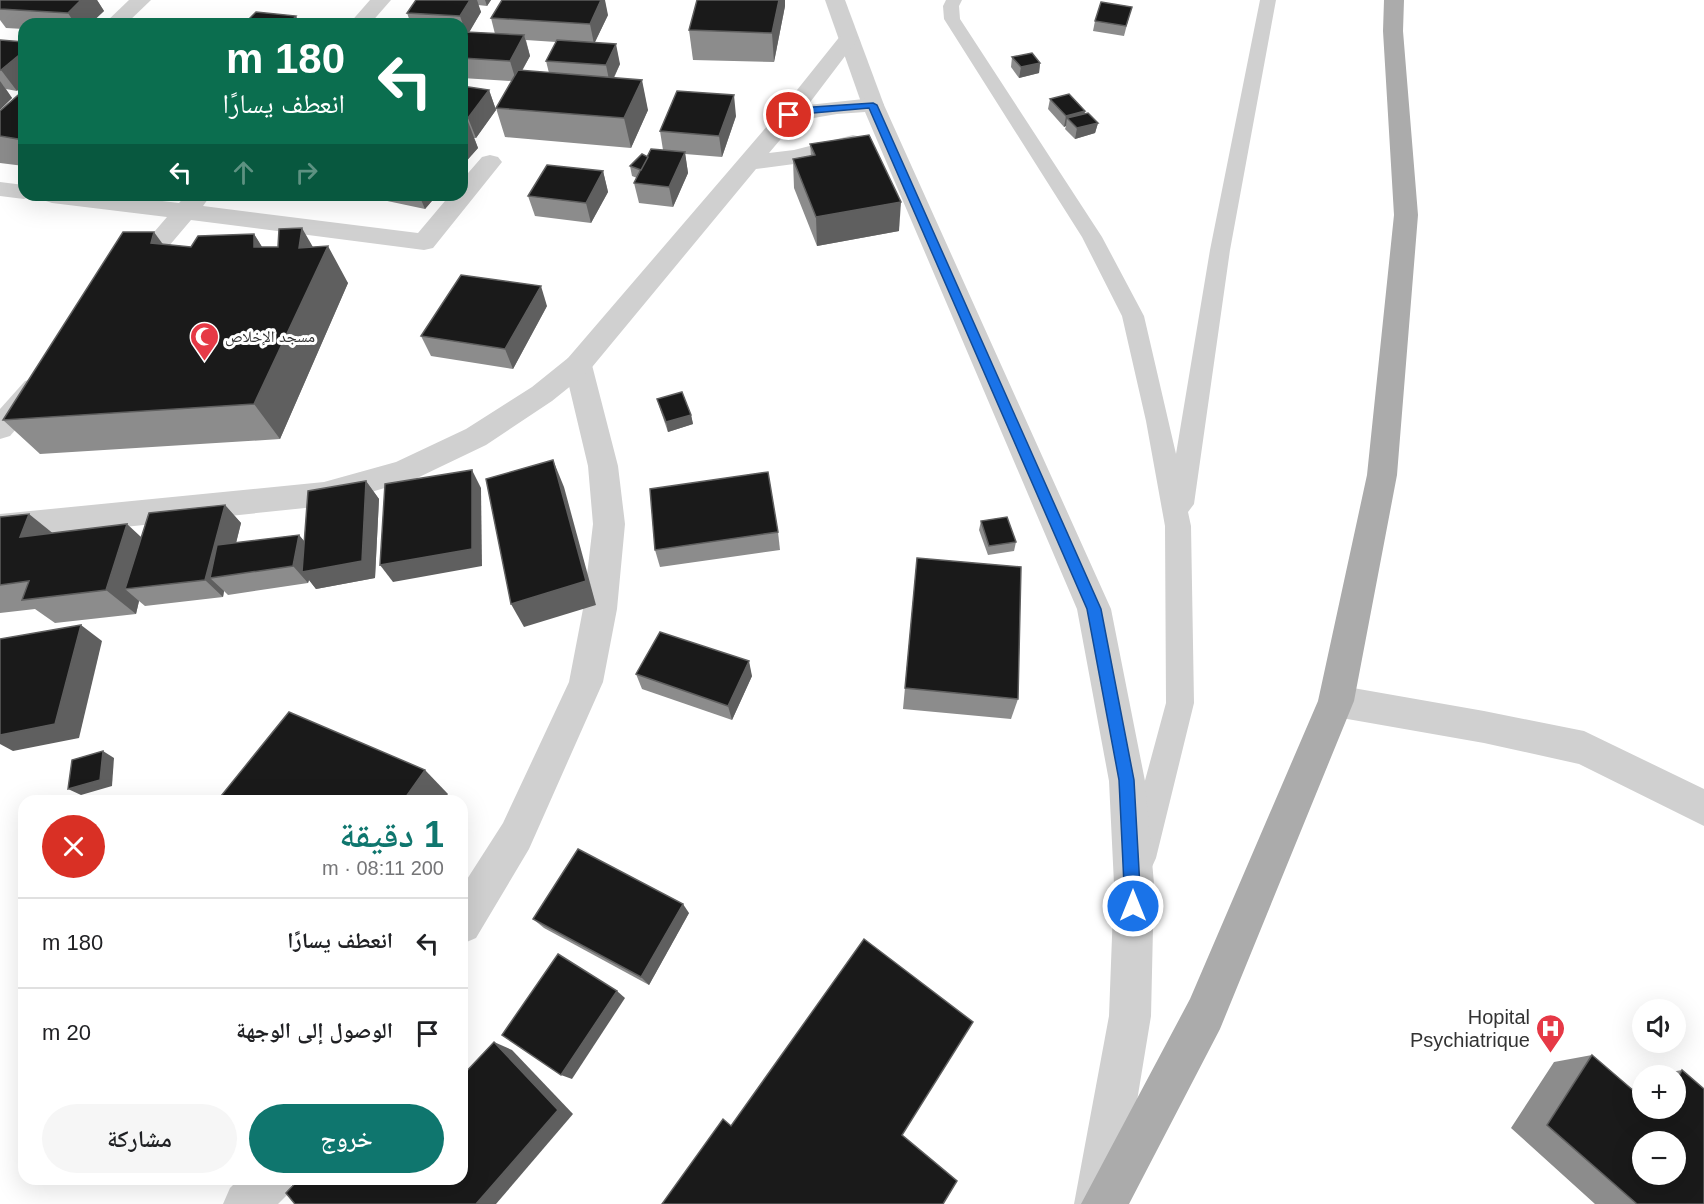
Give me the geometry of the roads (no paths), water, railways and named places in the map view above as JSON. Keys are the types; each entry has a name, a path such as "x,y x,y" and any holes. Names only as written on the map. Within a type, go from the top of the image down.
{"main road":[{"path":"1104,1204 1205,1014 1336,701 1382,475 1406,215 1396,10"}],"street":[{"path":"121,18 141,0"},
{"path":"364,18 381,0"},
{"path":"835,0 878,120 1094,609 1126,780 1134,885 1130,1016 1097,1204"},
{"path":"0,526 324,494 404,471 476,437 542,394 578,365 789,115 848,39"},
{"path":"789,115 813,110 878,120"},
{"path":"749,163 821,151 878,120"},
{"path":"468,189 490,162"},
{"path":"0,189 18,191"},
{"path":"157,201 192,203 424,242 458,201"},
{"path":"115,293 192,203"},
{"path":"0,428 54,365"},
{"path":"468,914 516,836 586,682 600,609 609,524 603,466 578,365"},
{"path":"1336,701 1484,727 1584,748 1704,808"},
{"path":"246,1204 265,1185"}],"lane":[{"path":"954,0 951,6 952,19 1092,237 1133,316 1158,421 1178,526"},
{"path":"1134,885 1180,703 1178,526 1220,250 1268,0"}],"place":[{"name":"مسجد الإخلاص","path":"204,362"},
{"name":"Hopital Psychiatrique","path":"1551,1054"}]}
